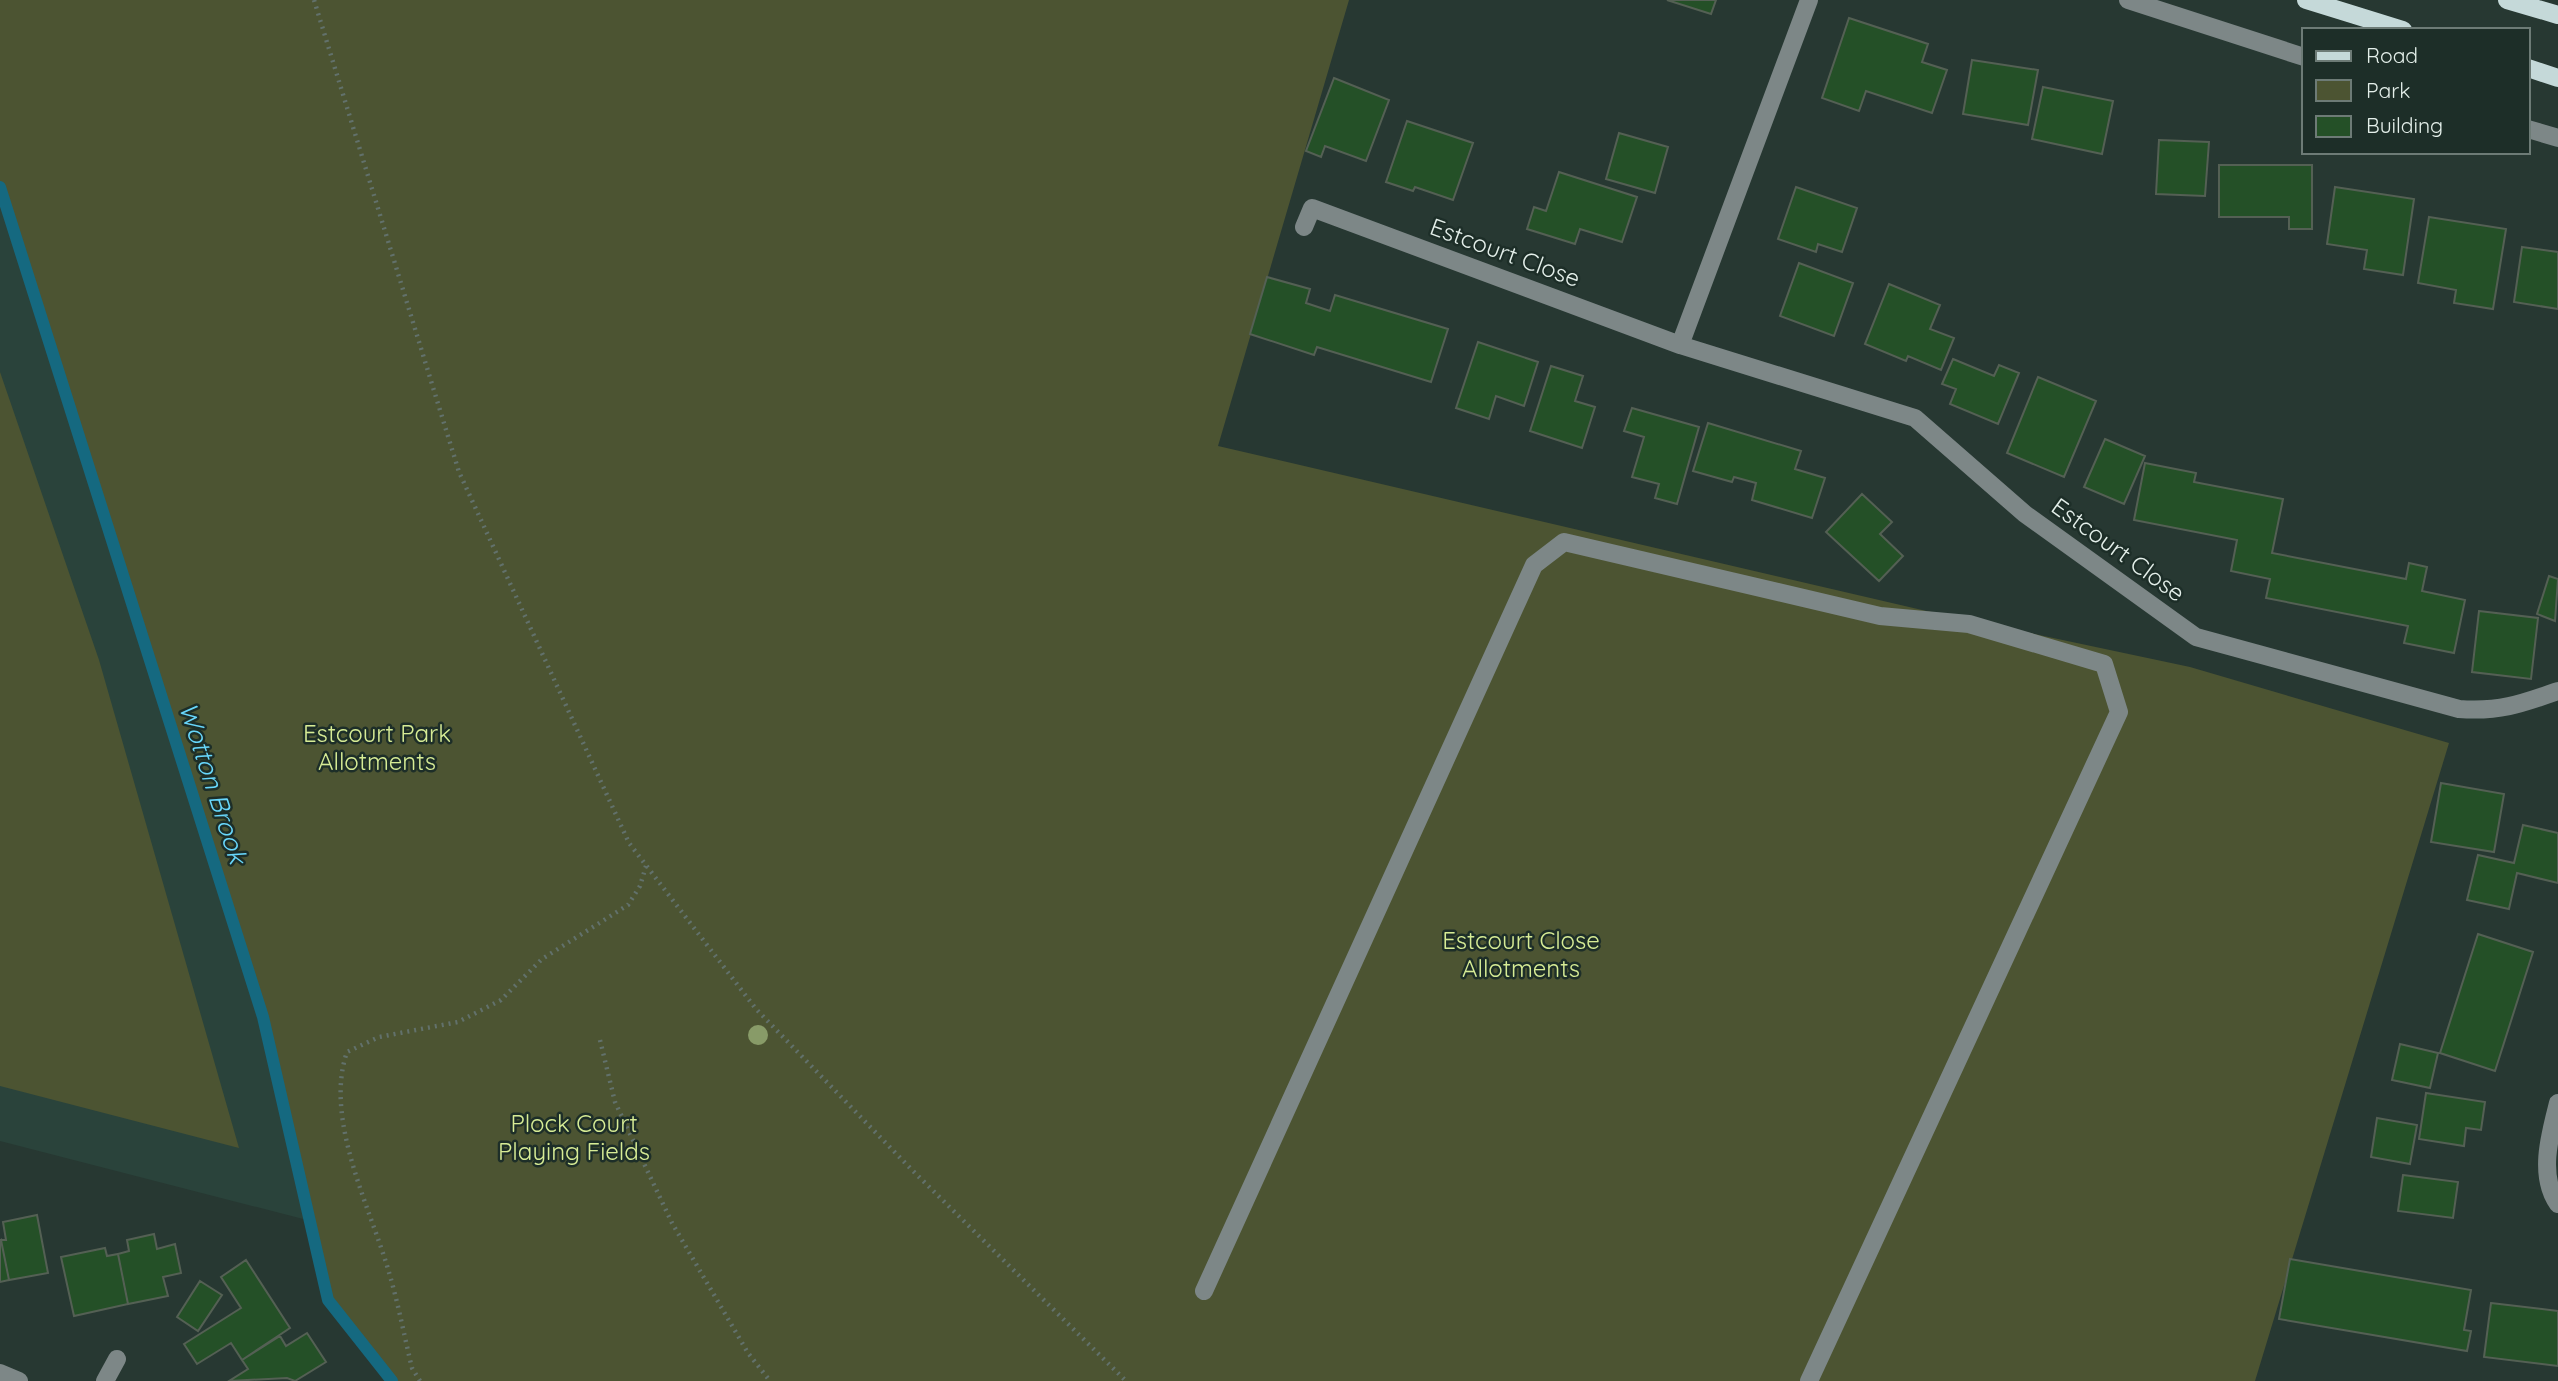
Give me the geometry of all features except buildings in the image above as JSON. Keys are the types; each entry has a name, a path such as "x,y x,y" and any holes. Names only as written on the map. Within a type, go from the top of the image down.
{"main road":[{"path":"2306,0 2397,28"},
{"path":"2507,0 2558,15"},
{"path":"2530,69 2558,78"}],"street":[{"path":"1680,345 1809,0"},
{"path":"2128,0 2302,56"},
{"path":"2530,130 2558,138"},
{"name":"Estcourt Close","path":"1304,227 1314,199 1680,345 1915,418 2025,514 2196,637 2459,709 2486,711 2510,708 2558,691"},
{"path":"1204,1290 1534,565 1564,542 1880,616 1969,624 2104,664 2119,712 1809,1381"},
{"path":"2558,1104 2548,1145 2548,1171 2553,1197 2558,1204"},
{"path":"105,1381 117,1359"},
{"path":"0,1373 19,1381"}],"path":[{"path":"314,0 459,472 629,843 756,1009 912,1170 1126,1381"},
{"path":"420,1381 412,1368 388,1270 355,1171 340,1098 340,1072 347,1052 379,1037 458,1023 501,1000 542,960 628,905 640,886 646,865"},
{"path":"600,1040 615,1102 673,1223 748,1353 770,1381"}],"shaded area":[{"path":"0,187 263,1017 307,1220 0,1141"}],"green space":[{"path":"0,0 1349,0 1218,446 1922,610 2190,667 2449,743 2255,1381 392,1381 328,1300 264,1017 0,187"},
{"path":"0,372 99,660 239,1148 0,1086"}],"waterway":[{"name":"Wotton Brook","path":"0,187 263,1017 328,1300 392,1381"}],"park label":[{"name":"Estcourt Park Allotments","path":"377,748"},
{"name":"Estcourt Close Allotments","path":"1521,955"},
{"name":"Plock Court Playing Fields","path":"574,1138"}]}
